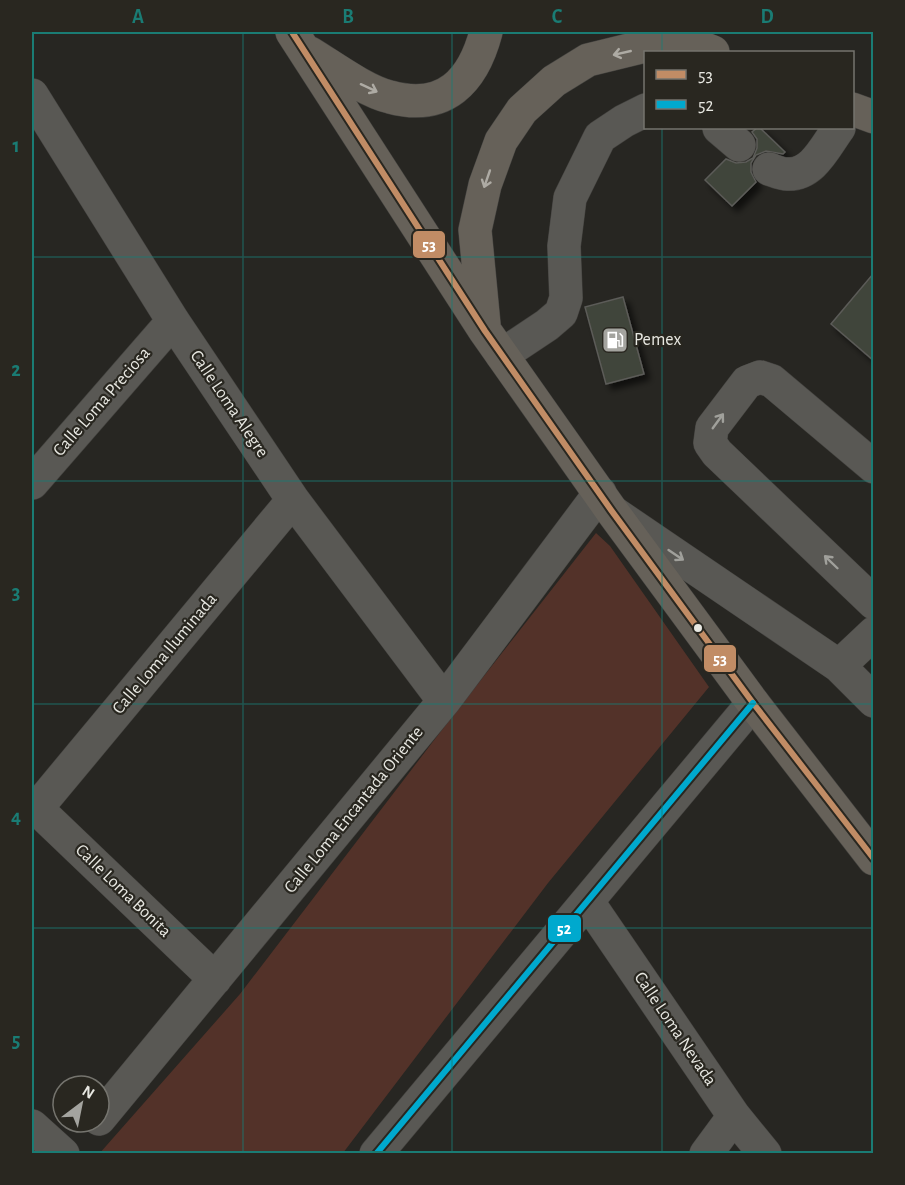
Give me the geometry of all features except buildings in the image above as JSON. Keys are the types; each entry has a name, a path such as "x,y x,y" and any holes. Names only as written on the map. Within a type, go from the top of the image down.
{"main road":[{"path":"296,39 358,82 390,97 421,100 444,96 466,79 477,60 486,32"},
{"path":"494,343 476,230 484,185 501,141 522,110 554,81 588,60 670,35 710,51"},
{"path":"296,39 494,343 605,502 753,703 873,859"},
{"path":"854,110 873,117"}],"street":[{"name":"Calle Loma Alegre","path":"32,95 173,321 293,500 444,701"},
{"path":"494,343 548,325 561,313 566,298 564,246 570,198 600,137 644,111"},
{"path":"769,168 786,174 799,173 812,166 838,129"},
{"name":"Calle Loma Preciosa","path":"33,478 173,321"},
{"path":"873,467 772,381 760,377 747,382 712,428 710,443 717,453 873,603"},
{"name":"Calle Loma Iluminada","path":"34,806 293,500"},
{"path":"605,502 839,666 873,701"},
{"name":"Calle Loma Encantada Oriente","path":"111,1104 605,502"},
{"path":"839,666 873,633"},
{"path":"376,1154 753,703"},
{"name":"Calle Loma Bonita","path":"34,806 215,979"},
{"name":"Calle Loma Nevada","path":"588,902 734,1116 765,1154"},
{"path":"706,1154 734,1116"},
{"path":"32,1126 63,1154"},
{"name":"Calle Loma Encantada Oriente","path":"70,1154 86,1134"}],"shaded area":[{"path":"596,533 610,546 709,687 548,883 343,1153 99,1154 240,994"}],"transit line":[{"name":"53","path":"292,32 485,331 611,510 753,703 874,859"},
{"name":"52","path":"376,1154 753,703"}],"place":[{"name":"Pemex","path":"615,340"}]}
